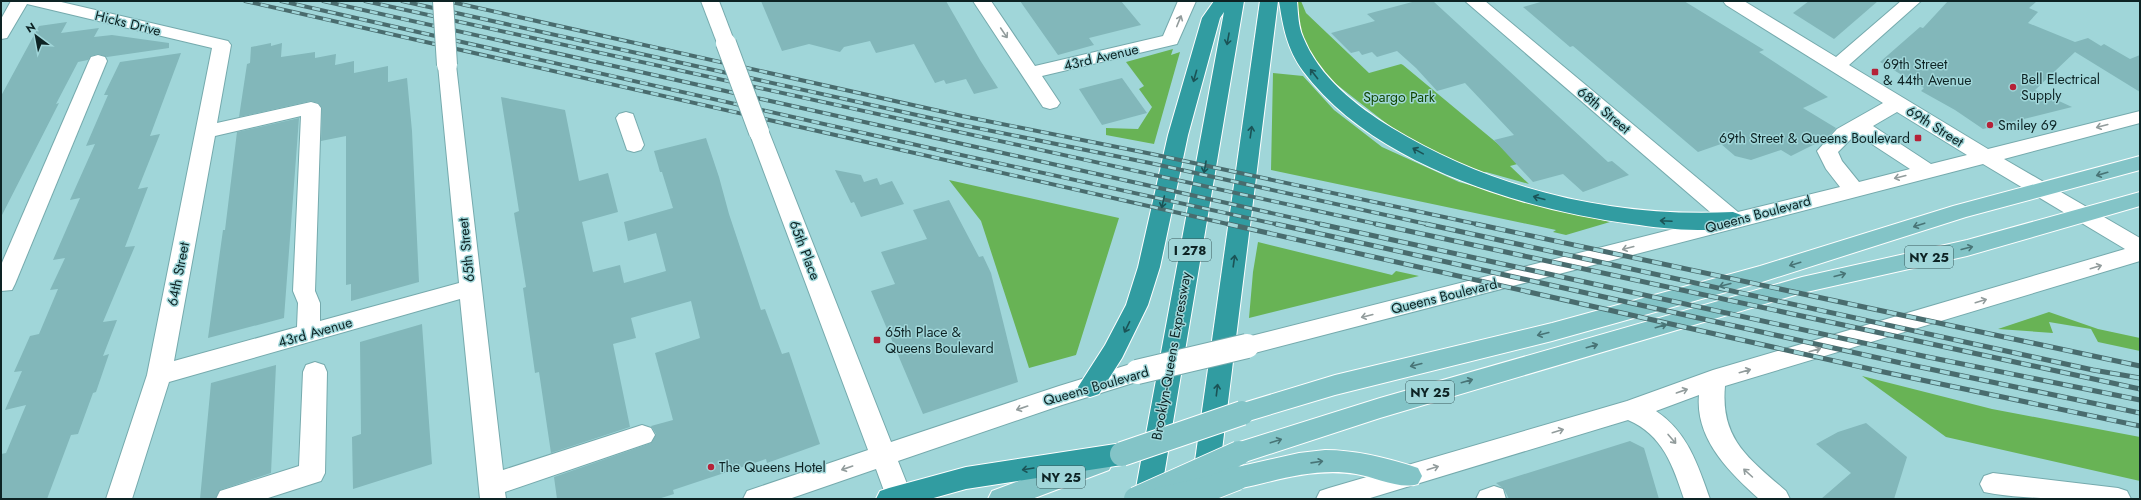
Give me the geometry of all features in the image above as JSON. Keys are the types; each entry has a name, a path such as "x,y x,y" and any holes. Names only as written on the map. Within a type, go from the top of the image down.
{"highway":[{"path":"1090,387 1114,351 1136,305 1149,267 1178,135 1211,18 1223,1"},
{"name":"Brooklyn-Queens Expressway","path":"1147,499 1235,1"},
{"path":"1202,499 1269,1"},
{"path":"1288,1 1289,23 1293,36 1302,57 1322,83 1369,122 1391,136 1448,167 1512,191 1586,208 1659,220 1733,220"},
{"path":"1210,442 1214,499"},
{"path":"896,498 966,478 1122,454"}],"main road":[{"name":"NY 25","path":"1001,499 1122,454 1335,385 1552,332 1762,274 1961,211 2140,163"},
{"name":"NY 25","path":"1136,499 1204,467 1238,466 1380,408 1787,290 1846,274 1966,248 2140,199"},
{"path":"1162,499 1214,487 1238,466 1337,461 1370,466 1409,476"}],"street":[{"path":"1,34 20,1"},
{"name":"Hicks Drive","path":"34,1 222,45"},
{"name":"65th Street","path":"443,1 470,288 493,492"},
{"name":"65th Place","path":"710,1 884,455 896,498"},
{"path":"982,1 1050,103"},
{"name":"43rd Avenue","path":"1030,73 1171,40 1187,1"},
{"name":"68th Street","path":"1474,1 1733,220"},
{"name":"69th Street","path":"1732,1 1985,156 2140,248"},
{"path":"1837,66 1912,1"},
{"name":"64th Street","path":"119,499 159,375 222,45"},
{"path":"4,284 98,61"},
{"path":"1854,189 1833,164 1826,151 1844,134 1898,103"},
{"path":"205,132 311,108 304,291 309,303 308,334"},
{"name":"Queens Boulevard","path":"756,499 1059,396 1137,372 1247,346 1926,170 2140,117"},
{"path":"626,118 634,145"},
{"path":"1859,126 1926,170"},
{"path":"1329,499 1374,493 1409,476 1629,410 1713,380 2140,253"},
{"name":"43rd Avenue","path":"159,375 470,288"},
{"path":"229,499 312,473 315,372"},
{"path":"1713,380 1711,409 1718,437 1733,459 1777,499"},
{"path":"1629,410 1649,418 1671,437 1678,446 1697,499"},
{"path":"493,492 642,435"},
{"path":"1993,484 2118,499"}],"green space":[{"name":"Spargo Park","path":"1295,1 1301,1 1306,13 1369,73 1401,64 1403,65 1521,163 1510,166 1529,184 1486,172 1483,173 1464,166 1405,138 1336,84 1320,69 1297,37"},
{"path":"1173,49 1171,55 1180,52 1154,144 1106,135 1106,128 1138,129 1152,107 1139,89 1144,86 1126,62"},
{"path":"1273,73 1303,76 1334,110 1382,147 1459,182 1571,213 1610,222 1566,235 1553,232 1556,230 1271,170"},
{"path":"949,180 1119,218 1076,355 1029,368 981,221"},
{"path":"1258,242 1392,275 1396,271 1419,276 1249,318 1253,272"},
{"path":"2049,312 2098,329 2140,338 2140,351 2098,342 2091,329 2049,322 2053,333 1998,329"},
{"path":"1862,376 1992,409 2140,437 2140,481 1946,437"}],"building":[{"path":"761,1 946,1 998,88 974,94 966,79 946,84 944,80 935,83 914,44 876,53 870,41 844,47 840,52 809,44 782,51"},
{"path":"1020,1 1121,1 1141,25 1089,38 1094,45 1058,55"},
{"path":"1416,1 1433,1 1608,162 1612,161 1629,175 1583,192 1563,174 1533,182 1494,140 1514,135 1465,83 1437,91 1416,68 1397,51 1377,57 1372,52 1362,55 1359,51 1351,53 1331,33 1375,21 1367,14"},
{"path":"1544,1 1684,1 1764,50 1759,52 1828,97 1803,108 1836,128 1827,138 1791,156 1781,150 1751,160 1735,156 1721,144 1698,152 1573,46 1570,47 1523,7"},
{"path":"1809,1 1878,1 1834,39 1793,13"},
{"path":"1948,1 2037,1 2029,8 2038,12 2028,23 2075,42 2088,38 2101,46 2104,44 2130,59 2140,55 2140,92 2075,52 2035,90 2072,107 1983,129 1955,110 1921,91 1924,88 1880,62 1920,27 1923,28"},
{"path":"67,22 61,33 99,28 94,37 112,35 169,43 169,48 107,57 98,54 91,56 88,60 78,62 56,104 59,103 1,217 1,96 39,26"},
{"path":"271,43 271,46 282,43 281,57 315,52 315,58 336,54 335,65 354,61 354,73 388,66 388,82 407,78 412,131 419,282 351,301 351,284 346,285 346,136 321,141 322,108 318,103 311,101 239,117 247,64 250,63 251,47"},
{"path":"181,53 150,136 160,134 138,189 148,187 125,247 135,246 103,322 117,320 103,356 109,354 96,392 93,393 78,434 71,435 47,499 1,499 1,454 6,453 26,405 5,410 22,371 14,372 30,336 39,334 58,289 50,290 65,258 53,260 80,198 70,200 95,144 86,146 108,95 104,95 120,62"},
{"path":"1122,78 1147,113 1102,125 1079,89"},
{"path":"501,97 565,110 579,181 608,173 618,212 582,222 593,272 620,265 624,283 666,271 656,233 628,241 624,222 673,208 654,151 706,138 729,214 761,310 765,309 782,354 789,352 820,444 767,463 766,459 673,490 674,494 658,499 557,499 554,477 651,443 656,434 651,426 673,420 655,353 700,338 691,301 631,318 636,338 613,344 630,427 551,453 539,372 535,373 523,288 526,287 514,213 519,211"},
{"path":"299,118 284,318 208,338 223,230 225,230 237,132"},
{"path":"835,170 861,175 864,182 877,178 880,185 892,181 904,204 861,217 854,202 851,203"},
{"path":"949,200 979,257 983,256 991,273 1018,382 923,414 871,291 895,284 881,252 927,239 913,210"},
{"path":"422,324 432,464 353,489 352,437 361,434 360,342"},
{"path":"276,365 271,473 220,490 215,499 200,499 211,383"},
{"path":"1866,423 1907,457 1894,499 1821,499 1851,473 1816,444 1838,432"},
{"path":"1630,441 1644,448 1659,499 1509,499 1504,489 1496,483"}],"railway":[{"path":"245,1 1232,225"},
{"path":"281,1 943,151 1280,225"},
{"path":"323,1 1325,225"},
{"path":"365,1 1381,225"},
{"path":"402,1 962,125 1150,163 1431,225"},
{"path":"447,1 962,116 1152,154 1481,225"},
{"path":"1228,224 1879,371 2140,426"},
{"path":"1276,224 1901,363 2140,413"},
{"path":"1320,224 1923,356 2140,400"},
{"path":"1376,224 2140,389"},
{"path":"1426,224 2093,370 2140,378"},
{"path":"1476,224 2140,366"}],"place":[{"name":"69th Street & 44th Avenue","path":"1875,72"},
{"name":"Bell Electrical Supply","path":"2013,87"},
{"name":"Smiley 69","path":"1990,125"},
{"name":"69th Street & Queens Boulevard","path":"1918,138"},
{"name":"65th Place & Queens Boulevard","path":"877,340"},
{"name":"The Queens Hotel","path":"711,467"}]}
